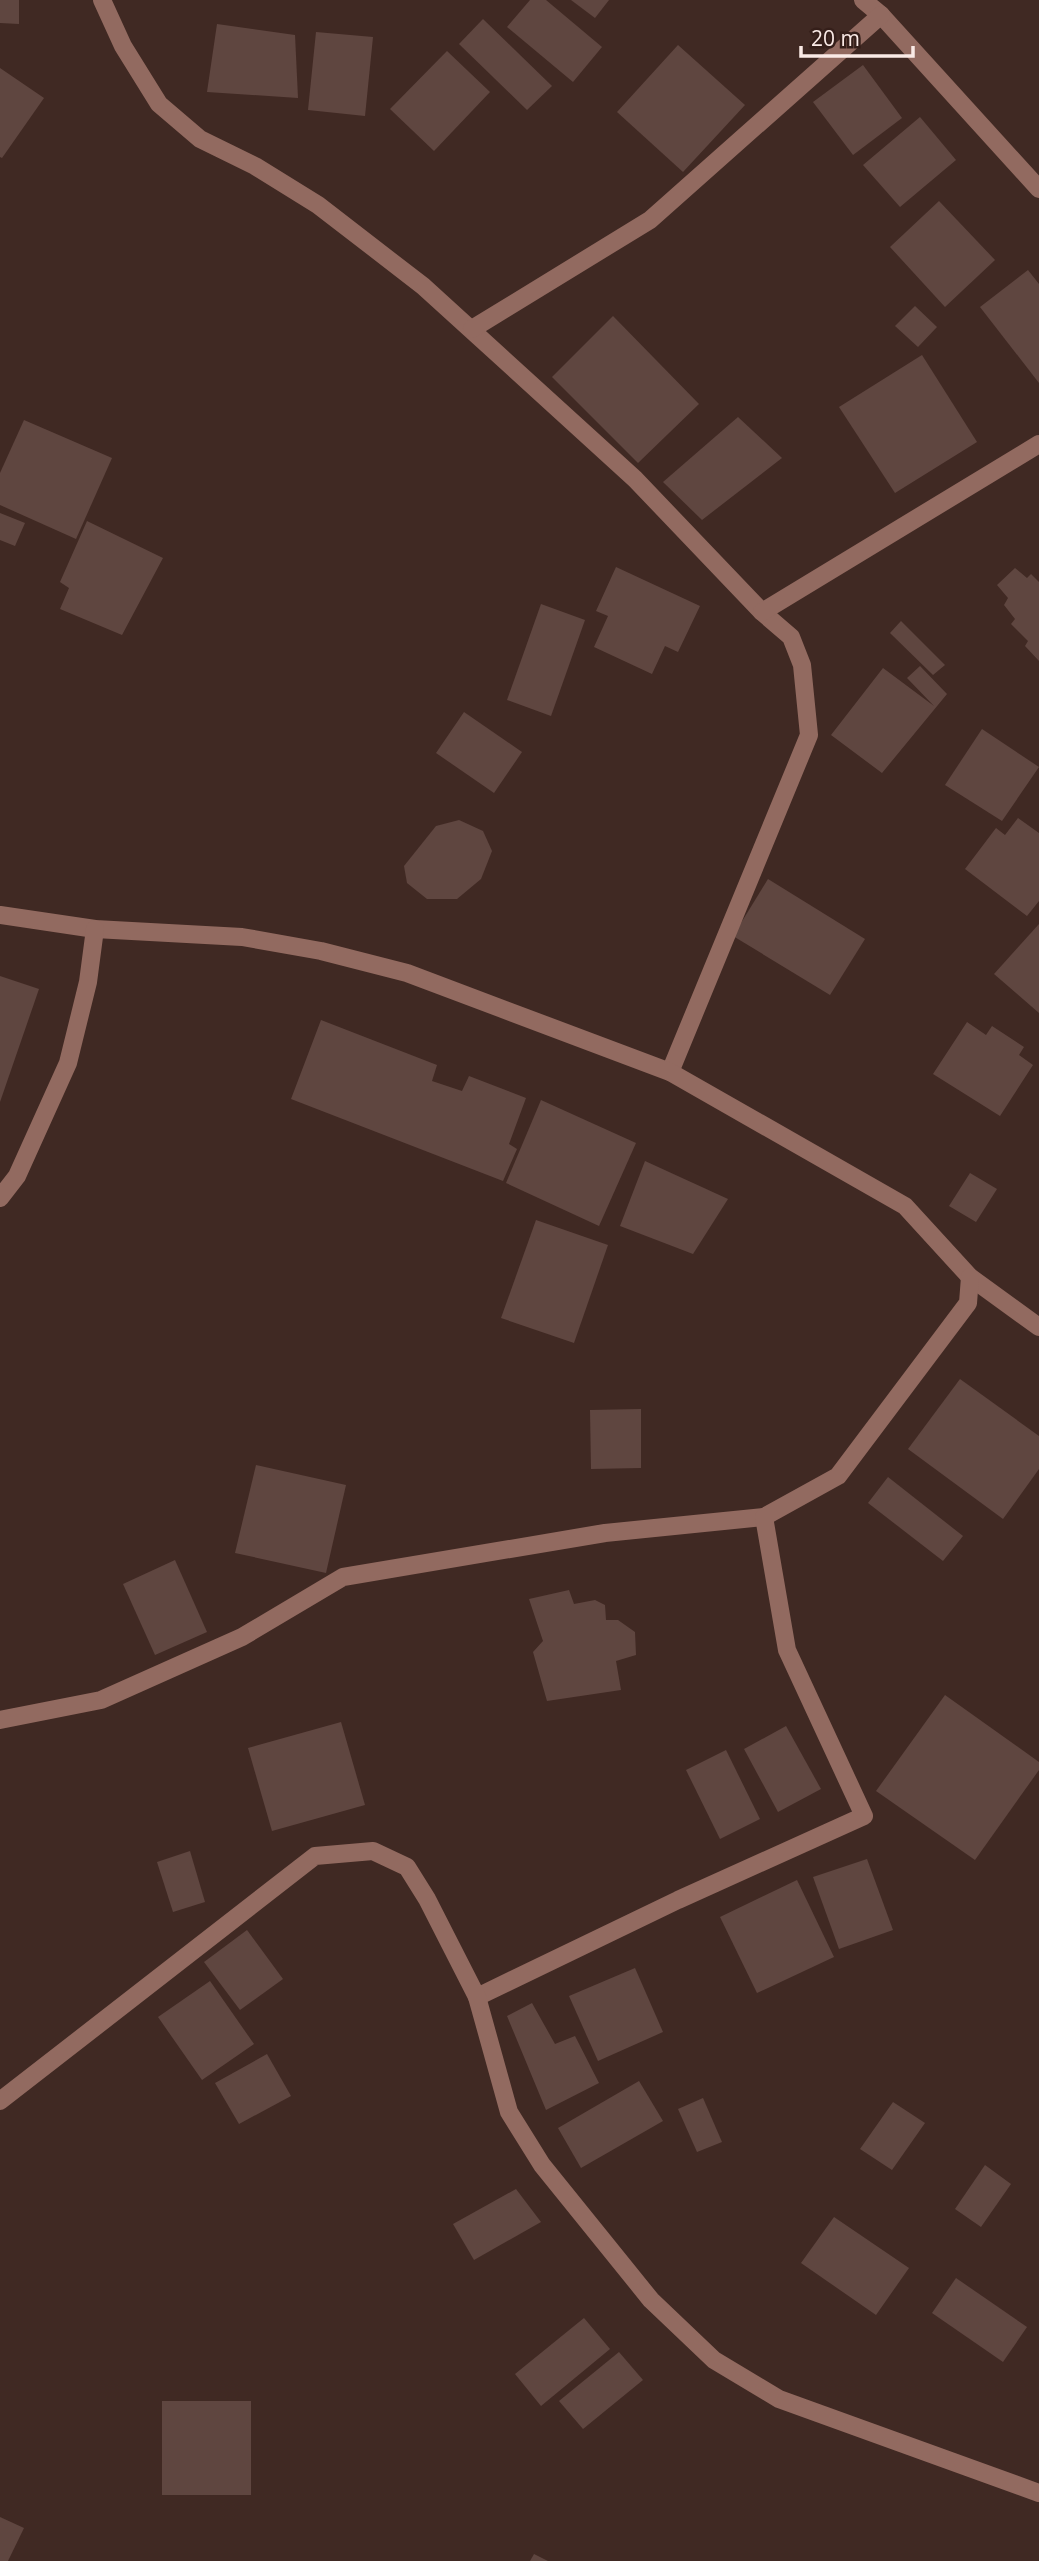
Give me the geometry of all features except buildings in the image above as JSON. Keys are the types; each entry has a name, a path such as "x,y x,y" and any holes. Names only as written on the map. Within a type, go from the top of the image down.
{"street":[{"path":"102,0 123,46 159,104 200,139 255,166 318,205 424,286 635,479 762,612 791,637 802,665 809,735 670,1072"},
{"path":"863,0 881,15 1039,189"},
{"path":"472,329 650,220 881,15"},
{"path":"762,612 1039,444"},
{"path":"0,915 94,929 242,937 321,951 407,973 670,1072 905,1206 970,1277 1039,1327"},
{"path":"0,1198 18,1176 68,1063 88,982 94,929"},
{"path":"0,1720 101,1700 242,1637 343,1577 605,1533 764,1517 838,1476 968,1303 970,1277"},
{"path":"477,1997 678,1900 864,1816 787,1650 764,1517"},
{"path":"0,2101 315,1856 373,1851 407,1867 427,1899 477,1997 509,2112 542,2165 652,2300 714,2360 779,2399 1039,2493"}]}
